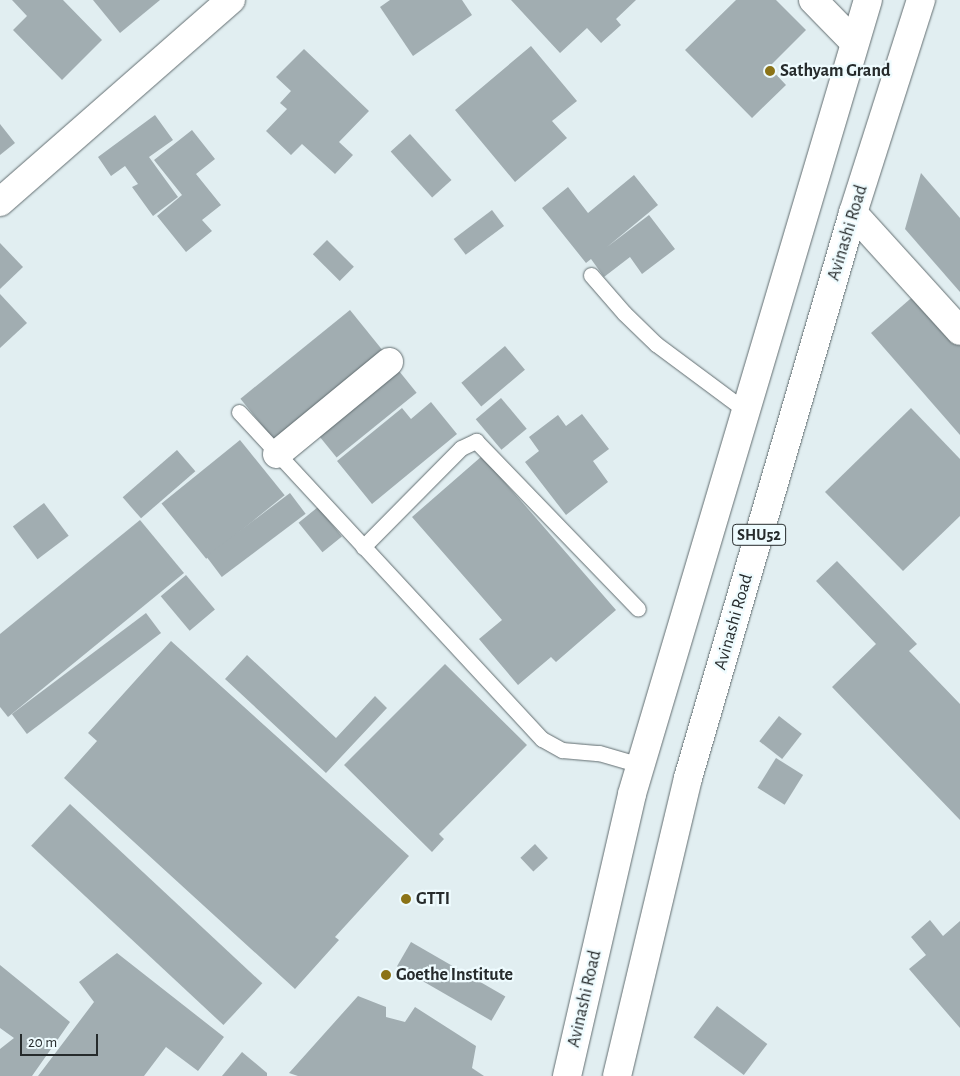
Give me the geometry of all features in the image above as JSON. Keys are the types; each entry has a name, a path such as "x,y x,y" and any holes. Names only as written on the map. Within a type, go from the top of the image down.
{"main road":[{"path":"0,202 231,0"},
{"path":"813,0 854,42"},
{"name":"Avinashi Road","path":"567,1076 640,766 868,0"},
{"name":"Avinashi Road","path":"617,1076 688,778 853,213 921,0"},
{"path":"853,213 960,331"},
{"path":"277,454 389,362"}],"lane":[{"path":"591,275 624,313 656,344 745,410"},
{"path":"239,412 542,739 562,750 599,752 640,766"},
{"path":"363,547 461,448 476,441 638,609"}],"building":[{"path":"12,0 63,0 102,40 62,80 13,30 27,16"},
{"path":"93,0 160,0 120,33"},
{"path":"390,0 462,0 472,15 413,56 380,7"},
{"path":"511,0 636,0 616,19 621,25 601,43 587,28 560,53"},
{"path":"736,0 776,0 806,30 769,67 786,85 752,118 685,50"},
{"path":"531,46 577,101 552,121 567,138 515,182 455,110"},
{"path":"304,49 369,111 339,142 353,155 335,174 302,144 291,155 266,131 287,109 280,103 291,91 276,77"},
{"path":"155,115 173,140 149,157 178,197 153,216 132,187 138,184 125,166 111,176 98,157"},
{"path":"0,124 15,143 0,155"},
{"path":"192,130 215,159 196,174 221,205 202,220 212,231 186,252 157,216 182,195 154,160"},
{"path":"410,134 451,180 432,197 391,151"},
{"path":"921,173 960,218 960,292 905,229"},
{"path":"634,175 658,205 607,247 649,215 675,249 642,274 630,257 604,277 591,259 586,263 542,208 568,187 588,213"},
{"path":"492,210 504,226 466,255 454,239"},
{"path":"327,240 354,267 340,281 313,254"},
{"path":"0,243 23,267 0,289"},
{"path":"917,293 960,342 960,435 871,333"},
{"path":"0,294 27,323 0,348"},
{"path":"350,310 383,351 274,440 240,399"},
{"path":"505,346 525,370 481,406 461,383"},
{"path":"399,371 417,393 337,458 319,436"},
{"path":"501,398 527,429 501,450 476,419"},
{"path":"431,402 457,434 372,504 337,461 402,408 411,419"},
{"path":"911,408 960,459 960,516 903,571 825,492"},
{"path":"582,414 609,449 593,461 608,482 566,515 525,462 539,451 529,437 558,415 566,426"},
{"path":"240,440 285,495 206,559 162,504"},
{"path":"177,450 195,471 141,518 123,497"},
{"path":"482,456 616,610 556,662 551,657 518,685 479,639 502,620 412,517"},
{"path":"290,493 306,514 222,577 206,556"},
{"path":"44,503 69,536 38,559 13,526"},
{"path":"318,507 342,537 322,552 299,523"},
{"path":"140,520 184,573 8,717 0,707 0,634"},
{"path":"837,561 917,644 909,651 960,704 960,820 832,687 876,644 816,581"},
{"path":"186,575 215,609 190,631 161,596"},
{"path":"146,613 161,633 27,734 12,714"},
{"path":"171,641 409,856 335,937 339,940 295,989 64,778 97,741 88,733"},
{"path":"247,655 336,738 375,696 387,708 326,773 225,679"},
{"path":"445,664 527,745 439,834 444,839 432,852 344,765"},
{"path":"779,716 802,734 782,759 759,741"},
{"path":"776,758 803,775 785,805 757,788"},
{"path":"70,804 262,983 223,1025 31,846"},
{"path":"535,844 548,858 533,872 520,858"},
{"path":"930,920 943,936 960,921 960,1028 909,969 926,955 911,937"},
{"path":"411,942 505,996 491,1021 397,966"},
{"path":"117,953 224,1037 198,1071 166,1047 144,1076 38,1076 94,1002 79,982"},
{"path":"0,965 70,1022 32,1076 0,1076 0,1049 14,1038 0,1028"},
{"path":"358,996 386,1007 386,1017 405,1022 415,1007 476,1046 472,1068 484,1076 298,1076 289,1073"},
{"path":"717,1006 767,1044 744,1075 694,1037"},
{"path":"242,1052 267,1073 267,1076 222,1076"}],"place":[{"name":"Sathyam Grand","path":"770,71"},
{"name":"GTTI","path":"406,899"},
{"name":"Goethe Institute","path":"386,975"}]}
